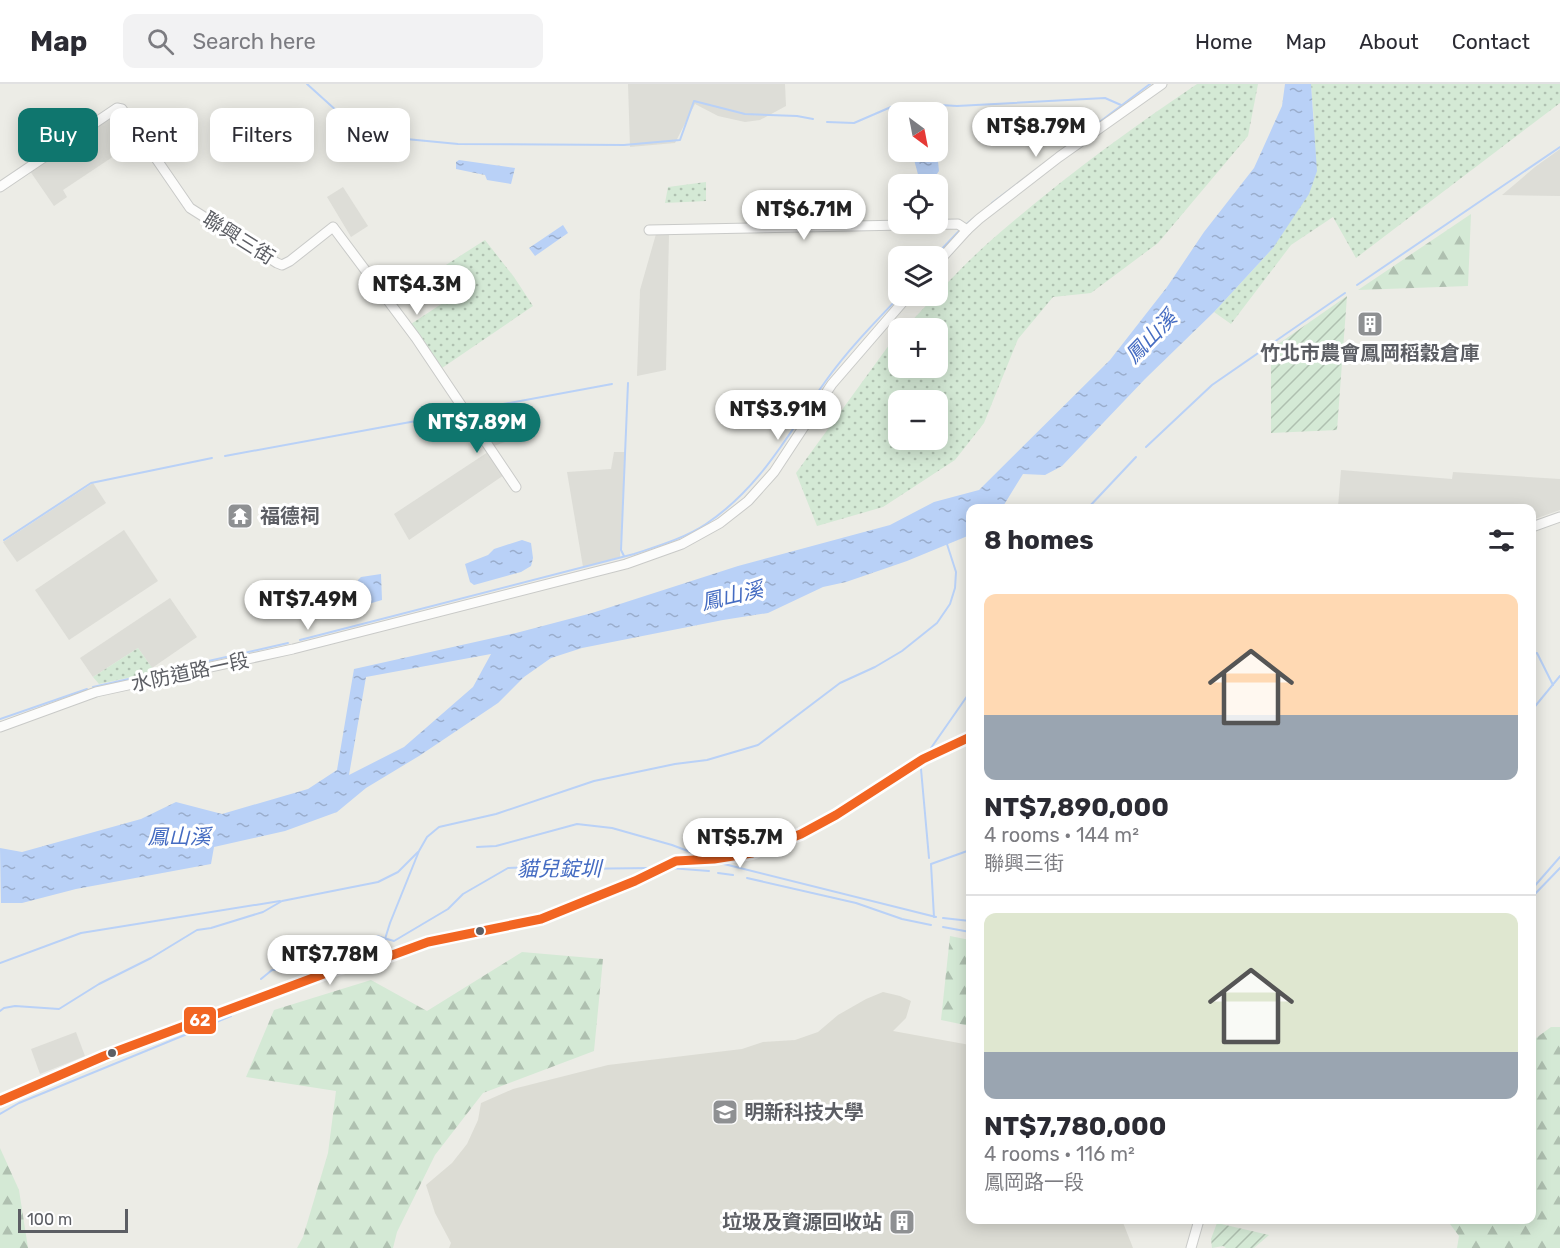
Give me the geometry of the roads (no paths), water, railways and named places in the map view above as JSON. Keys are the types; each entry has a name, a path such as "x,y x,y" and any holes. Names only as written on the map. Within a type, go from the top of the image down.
{"street":[{"path":"948,247 962,227 1162,84"},
{"name":"聯興三街","path":"0,187 117,108 122,109 190,208 277,263 290,261 333,227 348,244 416,338 516,487"},
{"path":"649,230 962,227"},
{"name":"水防道路一段","path":"0,727 96,692 293,649 626,564 682,544 720,523 748,501 774,472 832,384 899,306"},
{"path":"1536,526 1560,517"},
{"path":"0,1101 104,1056 337,969 387,957 428,942 541,919 635,881 676,861 714,859 752,853 801,834 836,815 922,759 966,739"},
{"path":"1191,1248 1198,1224"}],"water":[{"name":"鳳山溪","path":"1285,84 1311,84 1317,171 1309,194 1273,248 1214,312 1145,379 1062,466 1045,475 1023,474 1004,504 966,504 966,537 907,561 846,582 823,587 768,613 582,648 551,658 524,677 498,703 366,788 337,812 285,831 214,847 211,864 76,889 22,903 1,903 0,848 22,852 141,819 176,802 222,814 308,789 337,770 354,669 516,633 592,613 738,566 890,525 934,502 979,490 1110,360 1254,168 1282,106","holes":["491,654 473,687 404,747 349,775 366,677"]},
{"path":"459,160 515,168 511,184 487,180 485,175 456,169 456,162"},
{"path":"915,162 938,162 939,171 937,174 918,174"},
{"path":"563,225 568,233 535,256 529,248"},
{"path":"522,540 531,543 533,558 531,566 521,572 474,585 470,582 465,564 488,555 494,549"},
{"path":"381,574 382,600 365,605 361,602 358,580 361,577"}],"waterway":[{"path":"307,84 338,112 406,139 458,144 624,145 680,140 694,101 745,114 797,116 813,119"},
{"path":"992,203 1150,84"},
{"path":"827,122 854,123 891,107 907,103 957,106 1105,98 1121,105"},
{"path":"1357,285 1560,147"},
{"path":"964,226 974,218"},
{"path":"945,246 960,230"},
{"path":"1146,447 1212,385 1345,293"},
{"path":"300,640 634,554 698,529 743,494 758,477 833,371 890,306"},
{"path":"624,556 621,550 628,383"},
{"path":"471,410 612,384"},
{"path":"225,456 454,414"},
{"path":"1092,504 1136,457"},
{"path":"4,540 91,483 212,458"},
{"path":"386,948 385,939 390,923 419,851 427,837 439,827 496,814 594,781 675,764 707,760 758,745 840,683 875,667 902,651 937,623 950,604 955,588 956,572 946,541"},
{"path":"93,687 288,643"},
{"path":"1536,653 1553,685"},
{"path":"1536,705 1560,676"},
{"path":"0,719 87,689"},
{"path":"931,748 966,698"},
{"path":"921,769 929,858"},
{"path":"477,847 496,846 577,824 612,828 701,856"},
{"path":"934,917 931,864 966,851"},
{"path":"0,1011 15,1006 59,1009 99,984 151,958 197,930 263,912 282,901 378,882 398,872 418,852"},
{"path":"1536,884 1560,857"},
{"path":"720,863 936,917"},
{"name":"貓兒錠圳","path":"261,979 272,970 315,965 327,961 377,936 394,941 448,909 463,894 508,868 557,866 567,869 652,868"},
{"name":"貓兒錠圳","path":"670,868 709,871"},
{"name":"貓兒錠圳","path":"1536,893 1560,868"},
{"name":"貓兒錠圳","path":"718,873 733,875"},
{"name":"貓兒錠圳","path":"747,878 856,903 902,919 931,925"},
{"path":"0,963 81,933 280,901"},
{"path":"943,918 966,921"},
{"name":"貓兒錠圳","path":"943,927 966,931"},
{"path":"0,1114 19,1103 231,1016"}],"place":[{"name":"竹北市農會鳳岡稻穀倉庫","path":"1370,324"},
{"name":"福德祠","path":"240,516"},
{"name":"明新科技大學","path":"725,1112"},
{"name":"垃圾及資源回收站","path":"902,1222"}]}
